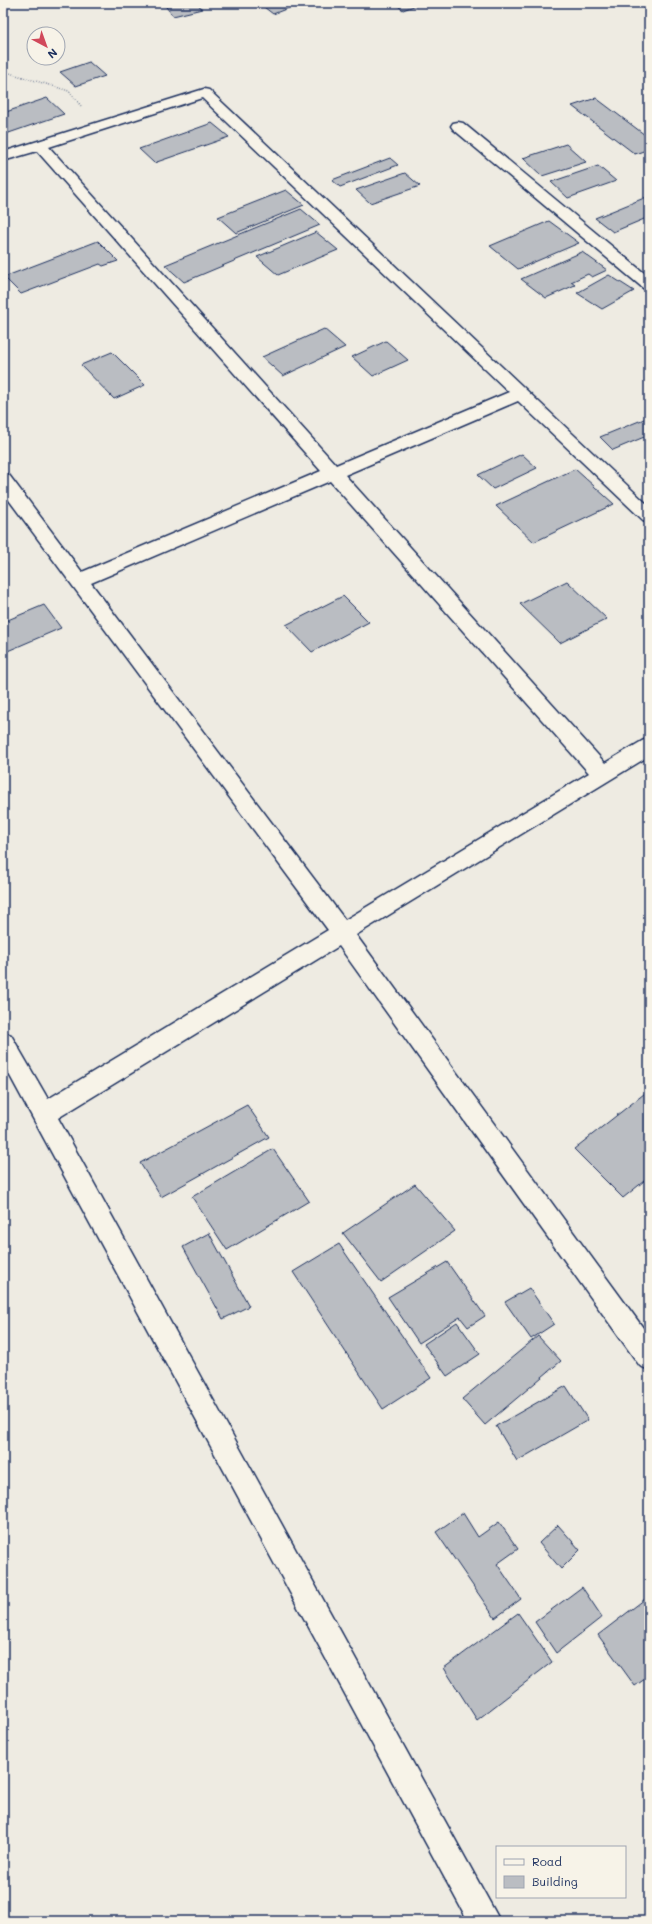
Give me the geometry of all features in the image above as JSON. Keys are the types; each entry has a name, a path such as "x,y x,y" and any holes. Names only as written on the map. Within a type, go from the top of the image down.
{"street":[{"path":"3,157 204,93 649,516"},
{"path":"458,126 649,285"},
{"path":"39,145 603,774"},
{"path":"78,581 520,394"},
{"path":"3,479 342,933 649,1357"},
{"path":"44,1114 649,746"},
{"path":"3,1042 44,1114 485,1921"}],"path":[{"path":"3,71 69,91 97,127"}],"building":[{"path":"163,3 197,3 202,9 173,16"},
{"path":"286,3 291,7 273,14 260,4"},
{"path":"394,3 422,3 403,10"},
{"path":"89,62 105,76 76,86 60,72"},
{"path":"47,98 64,114 3,135 3,113"},
{"path":"596,98 649,138 649,149 635,154 572,106"},
{"path":"212,123 229,137 154,163 139,149"},
{"path":"566,144 586,162 542,176 523,158"},
{"path":"390,158 398,165 340,187 332,180"},
{"path":"598,166 616,181 568,198 551,182"},
{"path":"405,173 420,186 370,203 356,190"},
{"path":"286,190 304,205 236,233 218,217"},
{"path":"649,196 649,217 613,232 595,218"},
{"path":"301,209 320,225 184,282 165,265"},
{"path":"549,221 579,243 518,269 490,246"},
{"path":"316,232 338,250 278,275 257,257"},
{"path":"98,241 118,261 103,266 100,264 21,294 4,277"},
{"path":"582,252 607,270 592,277 588,274 571,282 575,285 546,298 521,279"},
{"path":"609,275 634,291 602,309 577,293"},
{"path":"324,329 345,347 283,376 262,357"},
{"path":"386,341 408,360 373,376 352,357"},
{"path":"112,352 145,385 114,399 81,365"},
{"path":"649,417 649,435 613,450 600,437"},
{"path":"522,454 537,468 493,489 478,475"},
{"path":"575,469 614,504 534,542 496,506"},
{"path":"567,581 607,619 560,643 520,604"},
{"path":"343,596 369,622 312,652 286,625"},
{"path":"44,605 61,628 3,653 3,622"},
{"path":"649,1090 649,1177 623,1198 574,1149"},
{"path":"247,1105 269,1137 161,1197 140,1163"},
{"path":"273,1149 309,1201 227,1250 192,1197"},
{"path":"415,1184 455,1231 381,1282 343,1233"},
{"path":"209,1233 249,1306 223,1319 183,1247"},
{"path":"339,1244 431,1378 383,1409 293,1272"},
{"path":"447,1262 485,1316 468,1327 460,1317 419,1343 388,1297"},
{"path":"529,1288 554,1324 531,1339 505,1302"},
{"path":"457,1322 480,1354 447,1376 424,1344"},
{"path":"538,1336 561,1361 485,1425 462,1399"},
{"path":"566,1386 588,1420 517,1461 496,1426"},
{"path":"463,1513 478,1537 499,1522 518,1549 497,1564 521,1599 495,1618 436,1532"},
{"path":"558,1525 580,1550 561,1569 539,1543"},
{"path":"582,1587 602,1617 556,1653 535,1622"},
{"path":"649,1596 649,1676 635,1686 598,1635"},
{"path":"518,1613 552,1662 477,1720 444,1668"}]}
